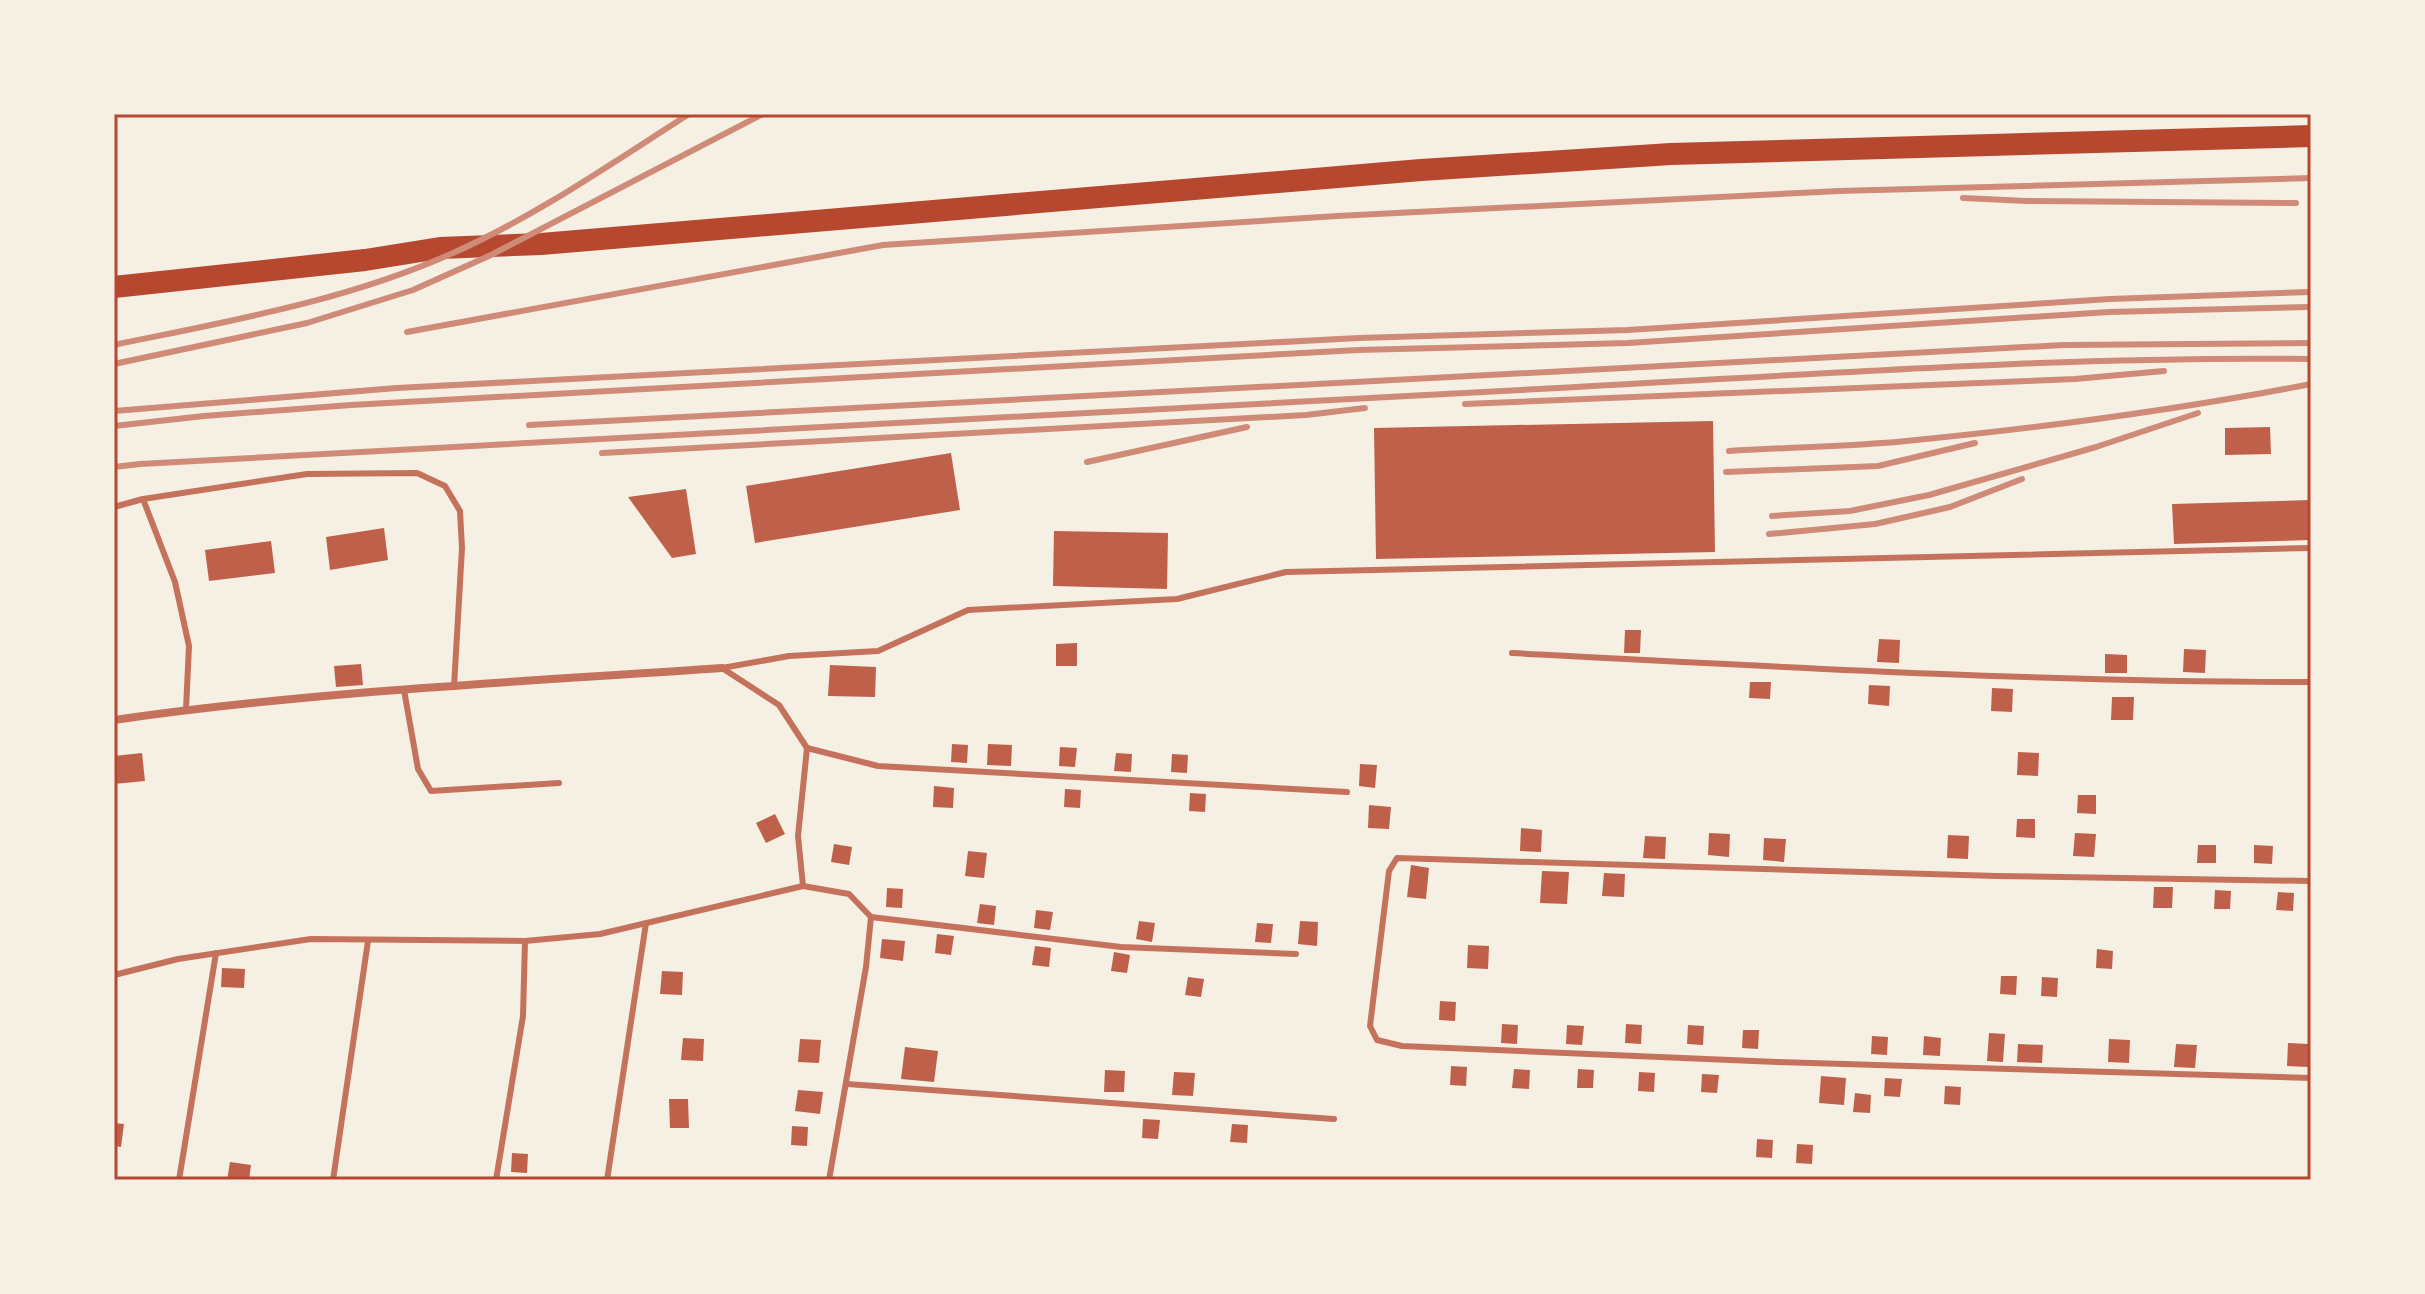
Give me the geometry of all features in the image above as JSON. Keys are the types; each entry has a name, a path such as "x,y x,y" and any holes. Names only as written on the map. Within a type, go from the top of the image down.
{"highway":[{"path":"114,287 365,260 440,248 541,244 1421,170 1686,153 2311,136"}],"street":[{"path":"114,720 186,709 404,690 722,668"}],"lane":[{"path":"114,507 143,499 307,474 417,473 445,486 460,511 462,548 454,687"},
{"path":"143,499 175,582 189,646 186,709"},
{"path":"722,668 789,656 878,651 968,610 1177,599 1286,572 2311,548"},
{"path":"1512,653 2164,682 2311,682"},
{"path":"722,668 779,705 807,748 798,836 803,886"},
{"path":"404,690 418,769 431,791 559,783"},
{"path":"807,748 878,766 1347,792"},
{"path":"2311,881 1996,876 1397,858 1389,871 1370,1026 1377,1040 1402,1046 1777,1062 2311,1078"},
{"path":"114,975 178,959 311,939 525,941 600,934 803,886 849,894 871,917 1121,947 1296,954"},
{"path":"829,1180 866,967 871,917"},
{"path":"607,1180 646,923"},
{"path":"333,1180 368,941"},
{"path":"496,1180 523,1016 525,941"},
{"path":"179,1180 216,953"},
{"path":"847,1084 1334,1119"}],"building":[{"path":"1713,421 1715,552 1376,559 1374,428"},
{"path":"2270,427 2271,454 2225,455 2225,428"},
{"path":"951,453 960,510 755,543 746,486"},
{"path":"686,489 696,554 672,558 628,497"},
{"path":"2310,500 2311,540 2174,544 2172,504"},
{"path":"384,528 388,560 330,570 326,537"},
{"path":"1054,531 1168,533 1167,589 1053,586"},
{"path":"271,541 275,573 209,581 205,550"},
{"path":"1625,630 1641,630 1640,653 1624,653"},
{"path":"1879,639 1900,640 1899,663 1877,662"},
{"path":"1077,643 1077,666 1056,666 1056,644"},
{"path":"2184,649 2206,650 2205,673 2183,672"},
{"path":"2105,654 2127,655 2127,673 2105,673"},
{"path":"361,664 363,685 336,687 334,666"},
{"path":"830,665 876,667 875,697 828,696"},
{"path":"1750,682 1771,682 1770,699 1749,698"},
{"path":"1869,685 1890,686 1889,706 1868,704"},
{"path":"1992,688 2013,689 2012,712 1991,711"},
{"path":"2112,697 2134,697 2133,720 2111,720"},
{"path":"952,744 968,745 967,763 951,762"},
{"path":"988,744 1012,745 1011,766 987,765"},
{"path":"1060,747 1077,748 1075,767 1059,766"},
{"path":"2018,752 2039,753 2038,776 2017,775"},
{"path":"142,753 145,781 114,784 114,756"},
{"path":"1116,753 1132,754 1131,772 1114,771"},
{"path":"1172,754 1188,755 1187,773 1171,772"},
{"path":"1360,764 1377,765 1375,788 1359,786"},
{"path":"934,786 954,788 953,808 933,807"},
{"path":"1065,789 1081,790 1080,808 1064,807"},
{"path":"1190,793 1206,794 1205,812 1189,811"},
{"path":"2078,795 2096,795 2096,814 2077,813"},
{"path":"1369,805 1391,807 1389,829 1368,828"},
{"path":"775,814 785,834 766,843 756,823"},
{"path":"2017,819 2035,819 2035,838 2016,837"},
{"path":"1521,828 1542,830 1541,852 1520,851"},
{"path":"1709,833 1730,834 1729,857 1708,855"},
{"path":"2075,833 2096,834 2094,857 2073,856"},
{"path":"1948,835 1969,836 1968,859 1947,858"},
{"path":"1645,836 1666,837 1665,859 1643,858"},
{"path":"1764,838 1786,839 1784,862 1763,860"},
{"path":"834,844 852,847 849,865 831,862"},
{"path":"2198,845 2216,845 2216,863 2197,863"},
{"path":"2254,845 2273,846 2272,864 2254,863"},
{"path":"968,851 987,853 984,878 965,876"},
{"path":"1411,865 1429,868 1426,899 1407,897"},
{"path":"1542,871 1569,872 1567,904 1540,903"},
{"path":"1604,873 1625,874 1624,897 1602,896"},
{"path":"2154,887 2173,887 2172,908 2153,908"},
{"path":"887,888 903,889 902,908 886,907"},
{"path":"2215,890 2231,891 2230,909 2214,909"},
{"path":"2278,892 2294,893 2293,911 2276,910"},
{"path":"980,904 996,906 994,925 977,923"},
{"path":"1036,910 1053,912 1050,930 1034,928"},
{"path":"1139,921 1155,923 1152,942 1136,939"},
{"path":"1300,921 1318,922 1317,946 1298,944"},
{"path":"1257,923 1273,924 1271,943 1255,942"},
{"path":"937,934 954,936 951,955 935,953"},
{"path":"882,939 905,941 903,961 880,958"},
{"path":"1468,945 1489,946 1488,969 1467,968"},
{"path":"1035,946 1051,948 1049,967 1032,965"},
{"path":"2097,949 2113,951 2112,969 2096,968"},
{"path":"1114,952 1130,955 1127,973 1111,971"},
{"path":"222,968 245,969 244,988 221,987"},
{"path":"662,971 683,972 682,995 660,994"},
{"path":"2001,976 2017,976 2016,995 2000,994"},
{"path":"1188,977 1204,979 1201,997 1185,995"},
{"path":"2042,977 2058,978 2057,997 2041,996"},
{"path":"1440,1001 1456,1002 1455,1021 1439,1020"},
{"path":"1502,1024 1518,1025 1517,1044 1501,1043"},
{"path":"1626,1024 1642,1025 1641,1044 1625,1043"},
{"path":"1567,1025 1584,1026 1582,1045 1566,1044"},
{"path":"1688,1025 1704,1026 1703,1045 1687,1044"},
{"path":"1743,1030 1759,1030 1758,1049 1742,1048"},
{"path":"1989,1033 2005,1034 2003,1062 1987,1061"},
{"path":"1872,1036 1888,1037 1887,1055 1871,1054"},
{"path":"1924,1036 1941,1038 1940,1056 1923,1055"},
{"path":"683,1038 704,1039 703,1061 681,1060"},
{"path":"800,1039 821,1040 819,1063 798,1062"},
{"path":"2109,1039 2130,1040 2129,1063 2108,1062"},
{"path":"2288,1043 2309,1044 2308,1067 2287,1066"},
{"path":"2018,1044 2043,1045 2042,1063 2017,1062"},
{"path":"2176,1044 2197,1045 2195,1068 2174,1067"},
{"path":"905,1047 938,1051 934,1082 901,1079"},
{"path":"1451,1066 1467,1067 1466,1086 1450,1085"},
{"path":"1514,1069 1530,1070 1529,1089 1512,1088"},
{"path":"1578,1069 1594,1070 1593,1088 1577,1088"},
{"path":"1105,1070 1125,1071 1124,1092 1104,1092"},
{"path":"1174,1072 1195,1073 1193,1096 1172,1095"},
{"path":"1639,1072 1655,1073 1654,1092 1638,1091"},
{"path":"1702,1074 1719,1075 1717,1093 1701,1092"},
{"path":"1821,1076 1846,1078 1844,1105 1819,1103"},
{"path":"1885,1078 1902,1079 1900,1097 1884,1096"},
{"path":"1945,1086 1961,1087 1960,1105 1944,1104"},
{"path":"798,1090 823,1092 820,1114 795,1111"},
{"path":"1855,1093 1871,1095 1870,1113 1853,1112"},
{"path":"669,1099 688,1099 689,1128 670,1128"},
{"path":"1143,1119 1160,1120 1158,1139 1142,1138"},
{"path":"114,1123 124,1124 121,1147 114,1146"},
{"path":"1232,1124 1248,1125 1247,1143 1230,1142"},
{"path":"792,1126 808,1127 807,1146 791,1145"},
{"path":"1757,1139 1773,1140 1772,1158 1756,1157"},
{"path":"1797,1144 1813,1145 1812,1164 1796,1163"},
{"path":"512,1153 528,1154 527,1173 511,1172"},
{"path":"230,1162 251,1165 249,1180 227,1180"}],"railway":[{"path":"114,345 286,308 412,270 514,223 689,114"},
{"path":"114,364 307,323 413,290 491,255 763,114"},
{"path":"407,332 883,245 1337,216 1839,191 2311,178"},
{"path":"1963,198 2296,203"},
{"path":"114,411 397,388 1359,338 1628,330 2110,299 2311,292"},
{"path":"114,426 351,405 1358,350 1628,343 2109,312 2311,307"},
{"path":"529,425 2064,345 2311,343"},
{"path":"114,467 1934,368 2123,360 2311,359"},
{"path":"1465,404 2075,379 2164,371"},
{"path":"1729,451 1884,443 2007,430 2160,410 2311,384"},
{"path":"602,453 1306,415 1365,408"},
{"path":"1772,516 1850,511 1929,495 2096,447 2198,413"},
{"path":"1087,462 1247,427"},
{"path":"1726,472 1878,466 1975,443"},
{"path":"1769,534 1875,524 1950,507 2022,479"}]}
